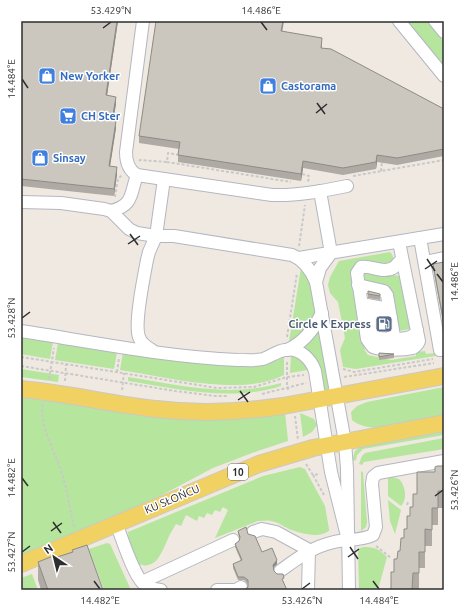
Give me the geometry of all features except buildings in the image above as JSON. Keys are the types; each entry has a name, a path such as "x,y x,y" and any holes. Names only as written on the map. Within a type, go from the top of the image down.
{"main road":[{"path":"23,389 157,409 217,412 254,409 337,396 442,369"},
{"name":"KU SŁOŃCU","path":"21,564 259,464 295,452 444,423"}],"street":[{"path":"21,202 61,203 104,209 113,206 124,206 128,202 132,195 133,171 126,158 126,152 143,21"},
{"path":"399,21 444,76"},
{"path":"435,21 444,32"},
{"path":"133,171 164,179 272,195 315,192 349,181"},
{"path":"117,346 132,338 136,327 147,260 156,236 164,179"},
{"path":"315,192 336,252"},
{"path":"113,206 129,229 137,233 178,237 284,253 299,258 444,234"},
{"path":"420,238 441,354"},
{"path":"366,302 392,324 414,348 417,345 419,341 399,242"},
{"path":"316,282 320,268 336,252"},
{"path":"299,258 311,271 316,282 345,442 350,590"},
{"path":"425,262 444,258"},
{"path":"366,302 384,291 392,324 376,348 370,344 367,339 366,302 356,274 361,267 366,266 389,270 402,259"},
{"path":"366,302 392,324"},
{"path":"21,331 161,352 212,358 254,360 287,350 299,344 315,327 322,313"},
{"path":"136,327 142,343 149,348 161,352"},
{"path":"287,350 293,350 301,353 306,356 312,365 317,381 331,472 348,540"},
{"path":"280,571 309,550 324,544 366,538 373,535 376,527 372,484 373,477 378,473 444,461"},
{"path":"116,523 139,577 148,587 161,590"},
{"path":"253,532 262,529 276,532 309,550"},
{"path":"139,577 233,540"},
{"path":"308,590 309,550"},
{"path":"217,590 238,589"}],"path":[{"path":"167,162 168,153 179,155"},
{"path":"113,206 118,179 133,171 140,160 167,162 293,183"},
{"path":"349,181 381,171 444,160"},
{"path":"381,171 382,162"},
{"path":"290,393 287,387 286,342 306,202 315,192 308,184 309,176 302,174"},
{"path":"52,362 56,336"},
{"path":"339,370 343,369 354,372 441,354"},
{"path":"21,357 217,388 254,387 287,378 310,374"},
{"path":"66,364 64,381 72,382"},
{"path":"21,366 124,383 215,396 228,396"},
{"path":"345,376 442,369"},
{"path":"118,389 123,390 124,374"},
{"path":"257,395 311,382"},
{"path":"46,393 42,408 44,425 62,473 75,530 80,539"},
{"path":"294,412 298,439"},
{"path":"305,464 313,475 324,496"},
{"path":"313,475 320,474"},
{"path":"373,546 380,548 391,558"}],"green space":[{"path":"407,21 428,21 444,42 444,66"},
{"path":"390,252 393,258 392,263 351,274 365,351 368,355 391,360 416,356 416,352 425,351 426,354 435,353 435,356 356,369 343,367 340,350 345,338 338,302 330,293 328,285 330,277 339,261"},
{"path":"301,268 305,273 313,294 315,309 314,316 308,328 289,342"},
{"path":"366,270 399,276 402,279 411,329 397,331 389,288 387,285 364,281 362,278 363,272"},
{"path":"319,329 329,388 328,391 324,390 316,359 301,346"},
{"path":"21,337 53,342 50,359 21,354"},
{"path":"58,343 117,352 114,369 55,360"},
{"path":"123,352 262,366 284,357 284,375 267,381 247,384 226,385 181,380 120,370"},
{"path":"291,355 303,362 308,370 290,373"},
{"path":"21,369 59,375 58,382 21,377"},
{"path":"128,377 204,389 242,390 281,383 281,386 262,391 224,394 128,381"},
{"path":"444,387 444,417 409,425 383,428 361,425 352,420 351,412 357,406 367,402"},
{"path":"21,395 285,412 288,441 213,468 143,505 21,557"},
{"path":"300,413 314,419 317,425 312,432 303,437"},
{"path":"444,430 444,435 363,449 357,455 356,460 352,461 355,451 362,445"},
{"path":"444,438 444,449 364,462 362,465 359,464 365,453"},
{"path":"300,467 305,469 325,506 329,531 320,535 314,535 298,532 274,522 258,521 215,538 228,510 223,507 220,512 215,510 212,515 207,513 204,518 199,516 197,521 186,515 181,526 176,524 160,556 153,563 143,565 136,563 129,546 128,532 263,476"},
{"path":"361,471 363,472 367,522 366,527 361,531"},
{"path":"392,477 399,479 404,488 405,496 401,506 388,496 388,478"},
{"path":"388,500 401,510 395,534 390,521"},
{"path":"107,543 110,544 131,590 104,590 89,549"},
{"path":"363,547 371,547 376,549 387,557 378,590 359,590 358,549"},
{"path":"32,574 38,590 21,590 21,578"}],"place":[{"name":"New Yorker","path":"47,76"},
{"name":"Castorama","path":"268,86"},
{"name":"CH Ster","path":"68,116"},
{"name":"Sinsay","path":"40,158"},
{"name":"Circle K Express","path":"384,324"}]}
